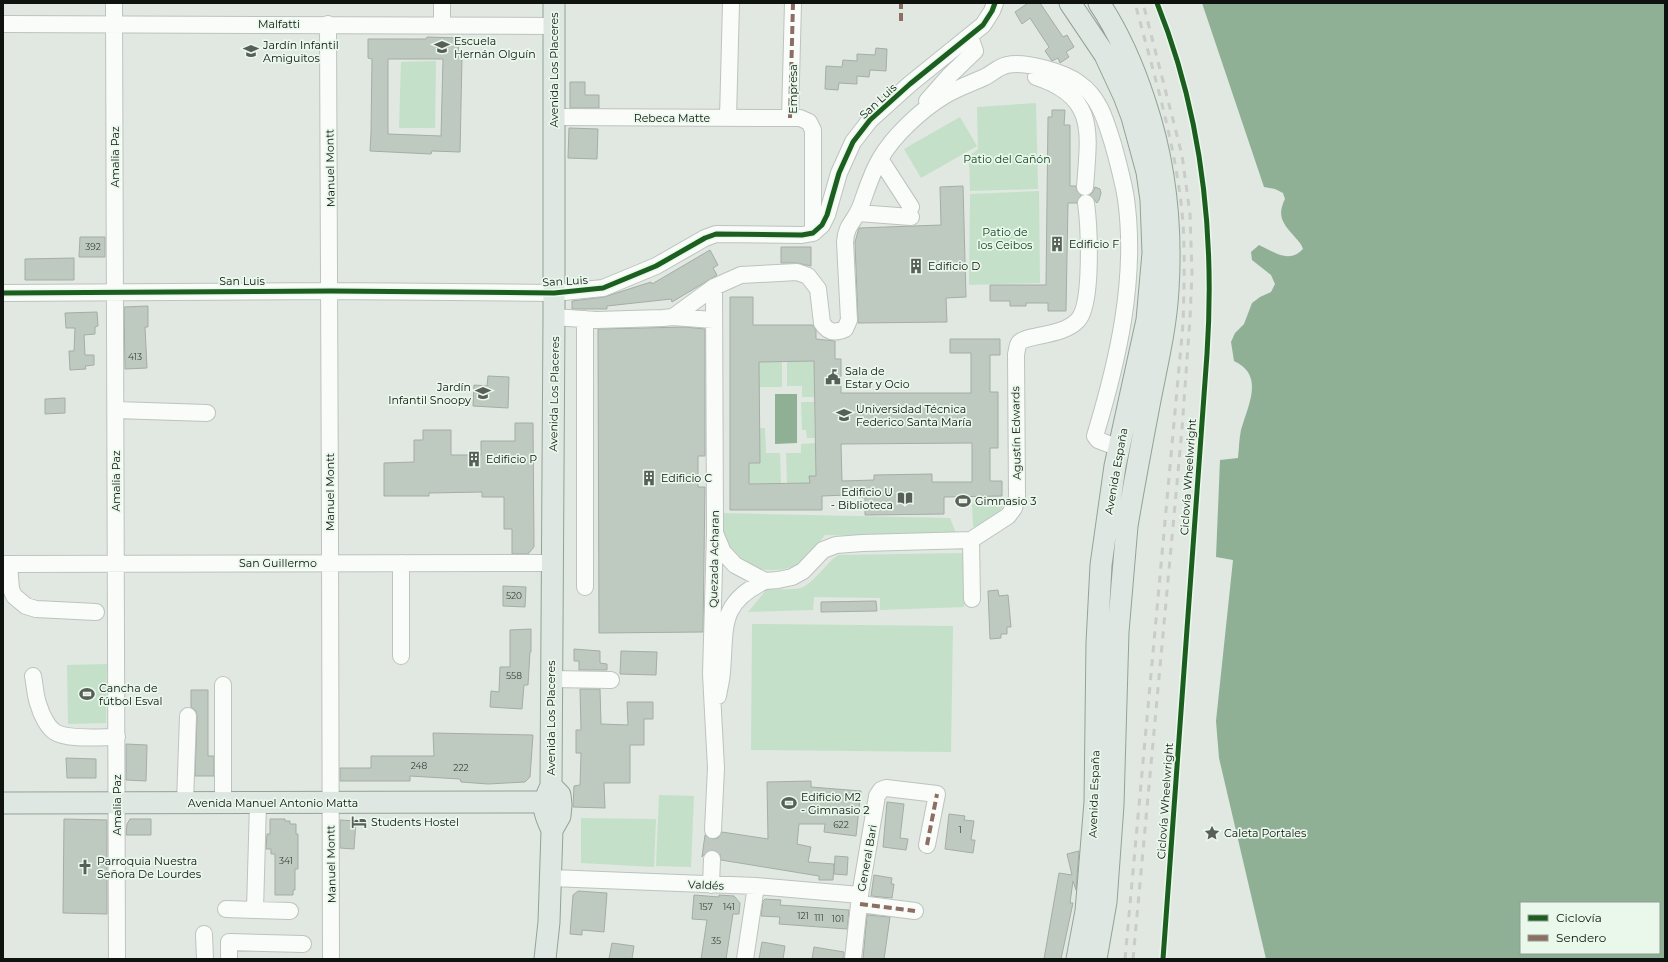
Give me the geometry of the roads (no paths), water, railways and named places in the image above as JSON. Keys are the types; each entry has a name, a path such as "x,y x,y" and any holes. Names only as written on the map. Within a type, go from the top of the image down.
{"main road":[{"name":"Avenida Los Placeres","path":"545,959 551,878 552,830 546,817 552,679 554,3"},
{"name":"Avenida España","path":"1070,3 1105,54 1124,96 1140,144 1151,200 1153,253 1147,320 1115,466 1101,565 1097,644 1095,802 1086,911 1077,959"},
{"name":"Avenida España","path":"1096,959 1107,894 1113,805 1118,632 1123,559 1127,526 1165,321 1169,260 1167,200 1150,116 1130,62 1118,36 1099,3"},
{"name":"Avenida Manuel Antonio Matta","path":"3,803 117,804 330,802 547,794"}],"street":[{"name":"Amalia Paz","path":"114,3 117,959"},
{"path":"442,3 442,26"},
{"path":"728,118 731,3"},
{"name":"Empresa","path":"793,3 790,118 800,118 808,122 813,130 813,233"},
{"name":"San Luis","path":"3,293 331,291 554,293 603,288 656,266 705,238 716,234 802,235 813,233 822,225 827,215 839,174 853,142 870,120 910,84 984,25 995,3"},
{"name":"Malfatti","path":"3,24 554,26"},
{"name":"Manuel Montt","path":"328,24 331,291 329,563 331,959"},
{"path":"673,317 714,287 741,275 797,272 808,276 818,289 822,323 825,328 835,332 845,329 849,320 845,237 846,231 858,213 880,159 933,93 975,52 970,37"},
{"path":"914,118 944,96 990,74 1000,67 1016,64 1035,67 1068,76 1080,83 1096,101 1107,126 1126,198 1128,264 1124,316 1108,391 1095,436 1098,440 1119,448"},
{"path":"990,74 1004,73 1036,77 1055,84 1068,92 1076,100 1082,111 1086,125 1088,151 1085,187"},
{"name":"Rebeca Matte","path":"554,117 790,118"},
{"path":"858,213 911,212 880,159"},
{"name":"Agustín Edwards","path":"971,540 1008,516 1014,508 1017,497 1016,354 1020,342 1025,339 1062,331 1072,326 1083,314 1087,280 1089,222 1086,203"},
{"name":"Quezada Acharan","path":"713,830 716,768 711,674 716,533 713,320 714,287"},
{"path":"554,317 585,319 673,317 713,320"},
{"path":"585,319 585,587"},
{"path":"116,410 207,413"},
{"path":"716,533 723,552 728,559 744,571 766,582"},
{"path":"714,711 722,673 724,633 727,616 732,606 741,597 766,582 778,580 803,571 823,550 836,545 862,543 971,540 972,599"},
{"name":"San Guillermo","path":"6,564 553,563"},
{"path":"6,564 11,589 14,596 26,606 36,609 96,612"},
{"path":"406,564 406,655"},
{"path":"33,676 39,706 47,723 54,732 62,735 117,737"},
{"path":"552,679 611,680"},
{"path":"223,684 224,803"},
{"path":"185,803 188,716"},
{"name":"General Bari","path":"853,959 860,900 877,796 881,790 886,788 937,794 927,845"},
{"path":"255,910 258,803"},
{"path":"711,885 712,859"},
{"name":"Valdés","path":"551,878 756,886 860,900 915,911"},
{"path":"745,959 756,886"},
{"path":"226,909 290,911"},
{"path":"204,934 204,959"},
{"path":"229,959 229,942 303,944"}],"tunnel":[{"path":"712,859 713,830"}],"railway":[{"path":"1125,959 1183,324 1184,274 1183,223 1176,167 1164,112 1135,3"},
{"path":"1133,959 1182,429 1192,273 1190,214 1182,155 1143,3"}],"place":[{"name":"Escuela Hernán Olguín","path":"442,47"},
{"name":"Jardín Infantil Amiguitos","path":"251,51"},
{"name":"Edificio F","path":"1057,244"},
{"name":"Edificio D","path":"916,266"},
{"name":"Sala de Estar y Ocio","path":"833,377"},
{"name":"Jardín Infantil Snoopy","path":"483,393"},
{"name":"Universidad Técnica Federico Santa María","path":"844,415"},
{"name":"Edificio P","path":"474,459"},
{"name":"Edificio C","path":"649,478"},
{"name":"Edificio U - Biblioteca","path":"905,498"},
{"name":"Gimnasio 3","path":"963,501"},
{"name":"Cancha de fútbol Esval","path":"87,694"},
{"name":"Edificio M2 - Gimnasio 2","path":"789,803"},
{"name":"Students Hostel","path":"359,822"},
{"name":"Caleta Portales","path":"1212,833"},
{"name":"Parroquia Nuestra Señora De Lourdes","path":"85,867"}],"park label":[{"name":"Patio del Cañón","path":"1007,159"},
{"name":"Patio de los Ceibos","path":"1005,238"}]}
